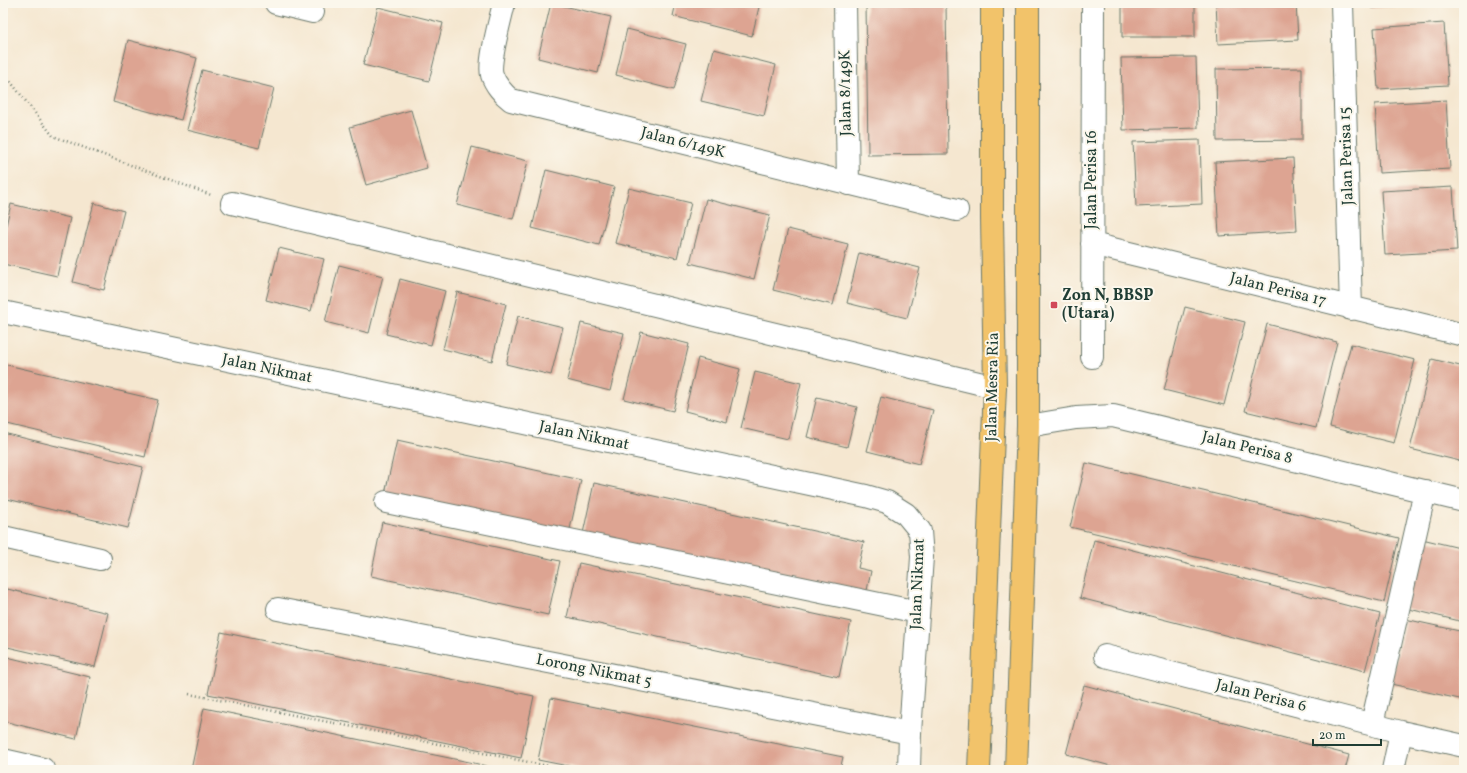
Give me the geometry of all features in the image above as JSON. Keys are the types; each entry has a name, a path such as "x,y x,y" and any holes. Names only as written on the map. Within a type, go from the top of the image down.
{"main road":[{"name":"Jalan Mesra Ria","path":"979,770 995,387 992,218 992,3"},
{"path":"1016,770 1028,426 1028,3"}],"street":[{"path":"276,3 313,12"},
{"name":"Jalan 6/149K","path":"504,3 491,69 495,81 502,92 511,100 957,210"},
{"name":"Jalan 8/149K","path":"845,3 848,184"},
{"name":"Jalan Perisa 16","path":"1092,3 1092,357"},
{"name":"Jalan Perisa 15","path":"1342,3 1351,309"},
{"path":"232,202 995,387"},
{"name":"Jalan Perisa 17","path":"1092,244 1351,309 1464,335"},
{"name":"Jalan Nikmat","path":"3,312 866,496 888,502 906,514 920,531 922,556 910,733 909,770"},
{"name":"Jalan Perisa 8","path":"1028,426 1076,418 1113,416 1464,501"},
{"path":"1372,724 1425,491"},
{"path":"386,502 918,612"},
{"path":"3,537 100,559"},
{"name":"Lorong Nikmat 5","path":"278,609 910,733"},
{"name":"Jalan Perisa 6","path":"1106,656 1401,732 1464,746"},
{"path":"1393,770 1401,732"},
{"path":"3,760 43,769"}],"path":[{"path":"3,72 53,136 232,202"},
{"path":"189,694 568,770"}],"building":[{"path":"551,3 611,17 598,73 538,58"},
{"path":"676,3 760,3 752,36 673,16"},
{"path":"866,3 946,3 948,154 868,155"},
{"path":"1122,3 1195,3 1195,37 1122,37"},
{"path":"1216,3 1296,3 1298,40 1218,44"},
{"path":"1371,3 1428,3 1428,4 1371,8"},
{"path":"378,7 443,23 429,81 363,65"},
{"path":"1444,23 1448,85 1378,89 1374,28"},
{"path":"627,29 686,44 674,90 616,75"},
{"path":"128,40 197,58 181,120 113,102"},
{"path":"714,49 776,65 764,116 701,101"},
{"path":"1196,57 1198,128 1123,130 1121,58"},
{"path":"1302,68 1302,140 1217,141 1216,69"},
{"path":"202,70 274,88 259,148 187,130"},
{"path":"1446,100 1450,169 1379,173 1375,104"},
{"path":"411,110 427,168 366,185 350,127"},
{"path":"1200,140 1202,204 1136,207 1133,142"},
{"path":"472,147 528,161 513,219 457,205"},
{"path":"1293,158 1297,231 1219,236 1215,162"},
{"path":"546,170 614,187 599,245 532,228"},
{"path":"1453,187 1457,251 1385,255 1381,191"},
{"path":"629,188 691,203 677,258 615,243"},
{"path":"706,199 770,215 754,279 690,263"},
{"path":"94,203 124,211 104,290 73,282"},
{"path":"11,204 70,218 57,276 3,264 3,239"},
{"path":"788,229 848,244 833,305 773,290"},
{"path":"279,248 324,259 311,311 266,300"},
{"path":"859,253 920,268 907,318 847,303"},
{"path":"339,265 383,276 369,333 325,322"},
{"path":"400,279 445,291 431,345 386,334"},
{"path":"457,292 506,304 492,361 443,349"},
{"path":"1185,307 1245,322 1224,405 1164,390"},
{"path":"518,316 563,327 551,375 506,364"},
{"path":"581,323 624,333 610,391 567,380"},
{"path":"1267,324 1337,342 1316,428 1245,411"},
{"path":"641,332 689,344 673,411 624,399"},
{"path":"1351,344 1415,360 1394,443 1330,427"},
{"path":"698,358 740,369 727,422 685,411"},
{"path":"1432,359 1464,367 1464,462 1410,449"},
{"path":"3,364 158,400 145,457 3,423"},
{"path":"755,372 801,383 788,439 741,428"},
{"path":"817,397 857,407 847,447 807,437"},
{"path":"881,397 933,410 919,464 867,451"},
{"path":"3,433 143,467 128,528 3,498"},
{"path":"397,440 581,480 568,538 384,498"},
{"path":"1086,463 1399,538 1384,602 1070,527"},
{"path":"594,483 864,542 858,568 871,571 865,600 582,538"},
{"path":"382,522 560,561 548,615 371,576"},
{"path":"1422,539 1464,549 1464,622 1405,608"},
{"path":"1094,540 1380,614 1365,671 1080,598"},
{"path":"579,563 851,622 839,677 567,617"},
{"path":"3,588 108,613 95,667 3,646"},
{"path":"1405,619 1464,632 1464,700 1391,684"},
{"path":"221,632 534,696 521,758 208,694"},
{"path":"3,656 90,677 76,739 3,721"},
{"path":"1084,685 1349,755 1345,770 1126,770 1066,754"},
{"path":"551,698 843,757 840,770 588,770 538,760"},
{"path":"204,708 474,763 502,770 191,770"}],"place":[{"name":"Zon N, BBSP (Utara)","path":"1054,305"}]}
